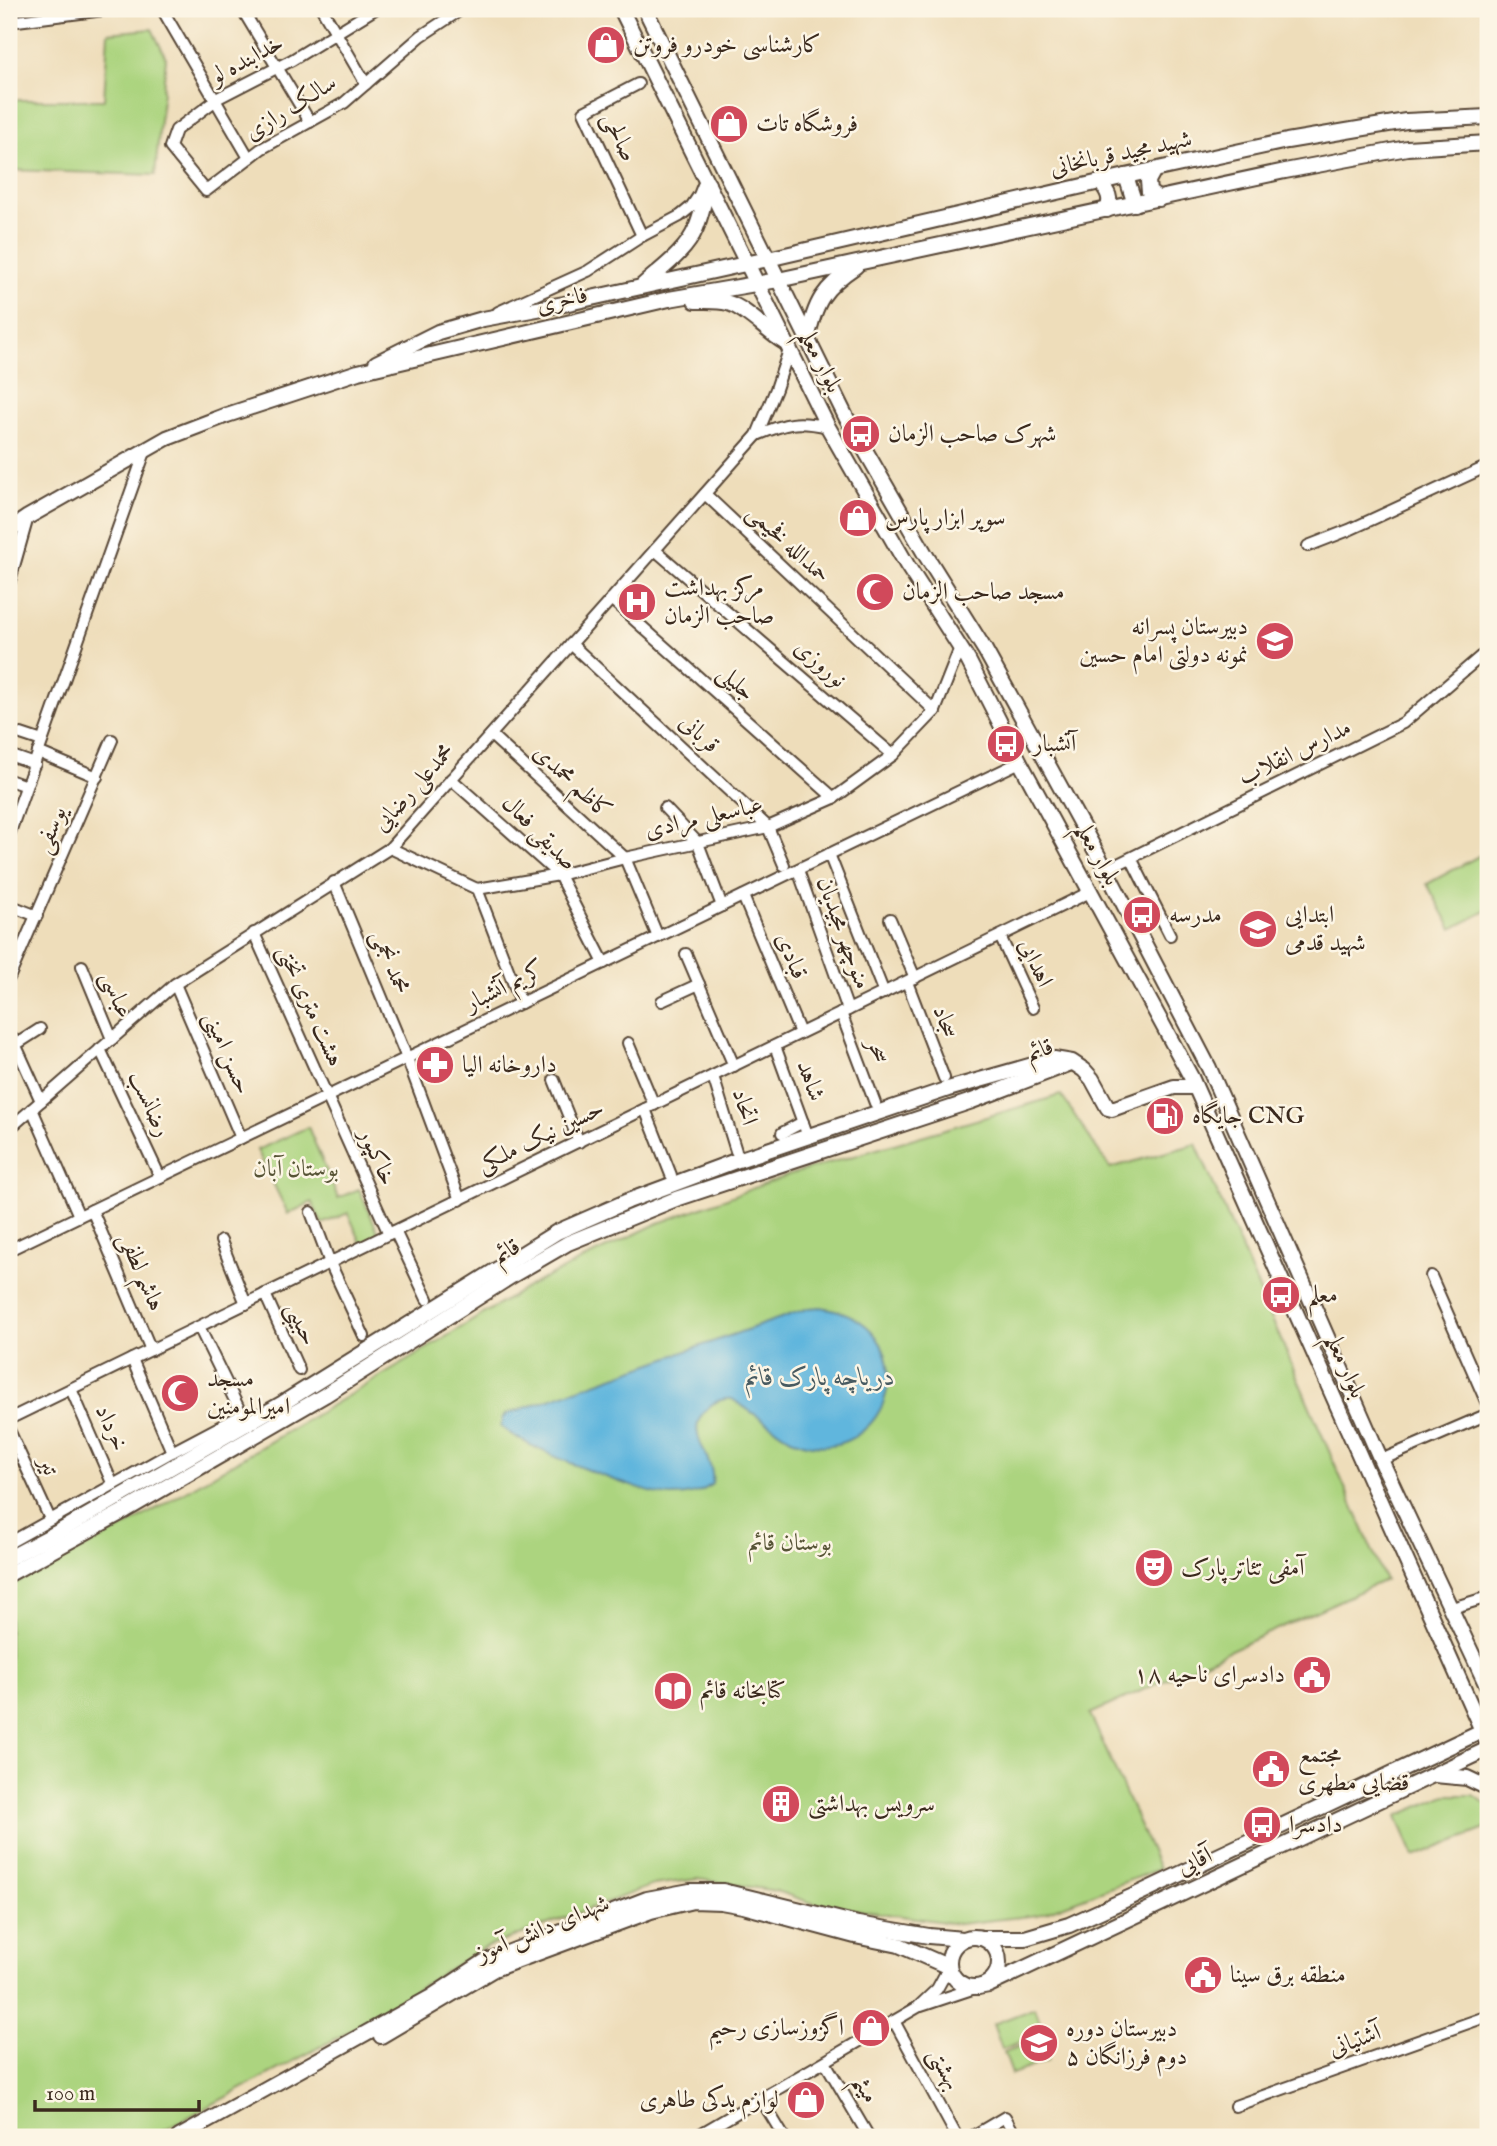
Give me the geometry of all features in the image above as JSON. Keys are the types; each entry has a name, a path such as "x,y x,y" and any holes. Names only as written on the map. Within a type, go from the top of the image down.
{"main road":[{"name":"بلوار معلم","path":"621,9 828,427 907,565 960,648 1195,1087 1487,1738"},
{"name":"بلوار معلم","path":"645,9 846,417 925,554 985,650 1106,870 1209,1068 1381,1460 1488,1688"},
{"name":"شهید مجید قربانخانی","path":"747,263 1287,141 1393,123 1488,117"},
{"path":"778,280 1285,171 1407,148 1488,143"},
{"path":"1154,170 1147,181 1149,192 1159,199"},
{"path":"1126,176 1135,204"},
{"path":"641,286 688,242 696,229 702,210 706,181"},
{"path":"1100,182 1108,191 1110,202 1107,210"},
{"path":"807,340 818,301 836,279 864,261"},
{"name":"فاخری","path":"358,372 438,332 483,319 564,304 747,263"},
{"name":"فاخری","path":"9,530 167,438 227,415 358,372 669,299 778,280"},
{"path":"669,299 727,303 741,309 787,347"},
{"name":"قائم","path":"9,1558 283,1403 557,1232 687,1178 948,1089 1054,1059 1072,1062 1084,1070 1108,1108 1112,1109 1174,1087 1195,1087"},
{"name":"قائم","path":"9,1574 325,1395 568,1243 676,1199 972,1101 1072,1062"},
{"path":"1457,1743 1469,1724 1472,1707"},
{"name":"آقایی","path":"980,1938 1025,1938 1069,1925 1457,1743 1487,1738"},
{"name":"آقایی","path":"978,1987 989,1985 1430,1775 1487,1738"},
{"path":"1430,1775 1467,1778 1488,1788"},
{"path":"179,2137 420,2003 484,1962 647,1899 681,1892 723,1891 856,1930 949,1967"},
{"name":"شهدای دانش آموز","path":"199,2137 420,2014 494,1969 669,1905 693,1901 721,1902 856,1930"},
{"path":"856,1930 980,1938 994,1947 999,1963 993,1979 978,1987 956,1981 949,1967 951,1950 963,1939"}],"street":[{"path":"9,22 112,9"},
{"path":"162,9 250,158"},
{"path":"242,9 310,122"},
{"path":"322,9 366,84"},
{"name":"خدابنده لو","path":"207,191 170,147 176,130 215,100 278,68 375,9"},
{"name":"سالک رازی","path":"207,191 261,149 344,103 421,36 462,9"},
{"name":"صالحی","path":"638,84 584,112 642,236"},
{"path":"483,319 588,271 642,236 680,216 691,207 706,181"},
{"path":"757,435 776,389 787,347"},
{"path":"757,435 785,424 808,423 828,427"},
{"name":"محمدعلی رضایی","path":"9,1129 175,985 390,848 757,435"},
{"path":"9,835 146,449"},
{"path":"1308,546 1488,466"},
{"name":"حمدالله فخیمی","path":"705,494 935,711"},
{"path":"9,584 28,517"},
{"name":"نوروزی","path":"655,550 893,755"},
{"name":"جلیلی","path":"611,600 834,798"},
{"name":"قربانی","path":"571,644 768,827 784,865"},
{"name":"عباسعلی مرادی","path":"477,889 559,875 768,827 834,798 893,755 935,711 960,648"},
{"name":"مدارس انقلاب","path":"1106,870 1403,723 1488,652"},
{"path":"21,734 97,777"},
{"name":"کاظم محمدی","path":"491,735 625,858 658,937"},
{"name":"یوسفی","path":"9,978 112,740"},
{"path":"12,756 35,764"},
{"name":"کریم آتشبار","path":"9,1250 1020,762"},
{"name":"صدیقی فعال","path":"451,779 559,875 604,963"},
{"path":"9,780 26,786"},
{"path":"665,808 698,843 722,906"},
{"path":"390,848 477,889 521,1003"},
{"path":"829,854 884,993"},
{"path":"1131,858 1170,935"},
{"name":"منوچهر مجیدیان","path":"798,870 845,1012"},
{"name":"محمد نجمی","path":"334,882 407,1058 460,1200"},
{"name":"حسین نیک ملکی","path":"9,1419 1092,891"},
{"name":"قبادی","path":"743,896 800,1033"},
{"path":"9,905 37,916"},
{"name":"سجاد","path":"890,919 944,1078"},
{"name":"هشت متری تختی","path":"254,933 327,1096"},
{"name":"اهدایی","path":"1000,936 1033,1008"},
{"path":"686,954 734,1066"},
{"name":"عباسی","path":"82,966 112,1039"},
{"path":"662,1001 699,984"},
{"name":"حسن امینی","path":"175,985 241,1138"},
{"name":"سحر","path":"845,1012 876,1103"},
{"path":"40,1029 14,1041 41,1101"},
{"path":"628,1043 671,1175"},
{"name":"شاهد","path":"775,1046 804,1127 782,1133"},
{"name":"رضانسب","path":"100,1049 160,1177"},
{"name":"اتحاد","path":"713,1076 736,1151"},
{"path":"554,1080 579,1142"},
{"name":"خاکپور","path":"327,1096 392,1233 427,1299"},
{"path":"32,1109 79,1216"},
{"name":"هاشم لطفی","path":"92,1210 151,1350"},
{"path":"311,1212 330,1263 364,1336"},
{"path":"220,1241 246,1304"},
{"path":"1431,1276 1488,1406"},
{"name":"حبیبی","path":"265,1294 299,1370"},
{"path":"9,1543 242,1415 199,1327"},
{"path":"132,1359 172,1452"},
{"name":"خرداد","path":"71,1389 113,1485"},
{"path":"1381,1460 1488,1413"},
{"name":"تیر","path":"9,1430 50,1519"},
{"path":"1452,1608 1488,1597"},
{"name":"آقایی","path":"918,2007 937,1989 949,1967"},
{"name":"آقایی","path":"698,2137 918,2007 978,1987"},
{"name":"آشتیانی","path":"1235,2106 1488,2016"},
{"name":"بهشتی","path":"894,2021 957,2137"},
{"name":"میثم","path":"825,2062 869,2137"},
{"path":"761,2099 784,2137"},
{"path":"971,2137 1006,2117 1016,2137"}],"green space":[{"path":"152,29 166,58 155,175 9,170 9,100 104,100 108,33"},
{"path":"1488,851 1488,910 1452,929 1427,884"},
{"name":"بوستان قائم","path":"1061,1095 1110,1168 1196,1144 1385,1580 1090,1714 1159,1869 1038,1915 959,1924 815,1904 776,1891 698,1879 653,1885 482,1949 341,2036 151,2137 9,2137 9,1586 125,1527 529,1286 656,1224 792,1174"},
{"name":"بوستان آبان","path":"308,1127 338,1198 359,1189 380,1236 362,1245 348,1213 322,1224 312,1202 288,1214 257,1150"},
{"path":"1446,1795 1473,1795 1488,1805 1488,1828 1414,1857 1397,1816"},
{"path":"1035,2008 1044,2033 1002,2049 993,2024"},
{"path":"1040,2039 1048,2061 1012,2074 1004,2052"}],"water":[{"name":"دریاچه پارک قائم","path":"821,1307 855,1318 876,1337 887,1361 888,1386 880,1410 863,1430 841,1443 812,1445 791,1439 732,1399 721,1400 701,1415 698,1425 698,1434 712,1473 712,1484 693,1493 671,1496 636,1488 582,1468 530,1445 501,1426 504,1415 809,1308"}],"place":[{"name":"کارشناسی خودرو فروتن","path":"606,45"},
{"name":"فروشگاه تات","path":"729,124"},
{"name":"شهرک صاحب الزمان","path":"861,434"},
{"name":"سوپر ابزار پارس","path":"858,518"},
{"name":"مسجد صاحب الزمان","path":"875,592"},
{"name":"مرکز بهداشت صاحب الزمان","path":"637,602"},
{"name":"دبیرستان پسرانه نمونه دولتی امام حسین","path":"1275,641"},
{"name":"آتشبار","path":"1006,744"},
{"name":"مدرسه","path":"1142,915"},
{"name":"ابتدایی شهید قدمی","path":"1258,929"},
{"name":"داروخانه الیا","path":"435,1065"},
{"name":"جایگاه CNG","path":"1165,1116"},
{"name":"معلم","path":"1281,1295"},
{"name":"مسجد امیرالمومنین","path":"180,1393"},
{"name":"آمفی تئاتر پارک","path":"1154,1568"},
{"name":"دادسرای ناحیه ۱۸","path":"1312,1675"},
{"name":"کتابخانه قائم","path":"673,1691"},
{"name":"مجتمع قضایی مطهری","path":"1271,1769"},
{"name":"سرویس بهداشتی","path":"781,1804"},
{"name":"دادسرا","path":"1262,1825"},
{"name":"منطقه برق سینا","path":"1203,1975"},
{"name":"اگزوزسازی رحیم","path":"871,2028"},
{"name":"دبیرستان دوره دوم فرزانگان ۵","path":"1039,2043"},
{"name":"لوازم یدکی طاهری","path":"806,2100"}]}
